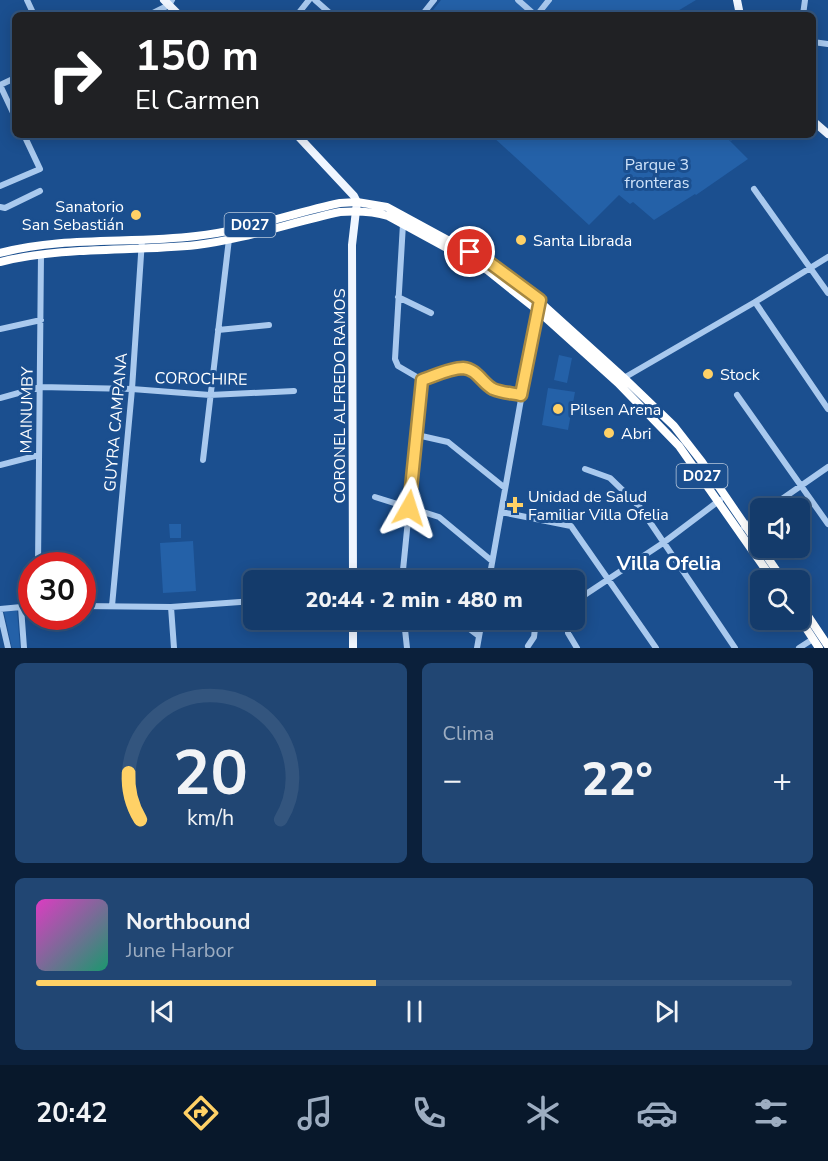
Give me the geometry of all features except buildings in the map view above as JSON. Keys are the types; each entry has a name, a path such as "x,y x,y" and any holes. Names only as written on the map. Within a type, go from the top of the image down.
{"highway":[{"name":"D027","path":"2,255 41,254 215,234 332,205 387,207 490,263 540,300 648,407 688,443 767,570"},
{"name":"D027","path":"2,255 49,244 197,245 356,207 378,213 403,224 487,270 621,380"},
{"name":"D027","path":"742,528 750,536"},
{"path":"810,619 828,646"},
{"path":"807,630 819,648"}],"main road":[{"path":"816,124 828,134"},
{"path":"300,138 346,186 356,207"},
{"name":"CORONEL ALFREDO RAMOS","path":"353,570 352,245 356,207"},
{"path":"353,630 353,648"}],"street":[{"path":"299,12 309,0"},
{"path":"315,0 329,12"},
{"path":"424,12 434,0"},
{"path":"518,0 532,12"},
{"path":"539,12 549,0"},
{"path":"153,12 168,2"},
{"path":"0,85 12,111"},
{"path":"0,186 40,169 25,138"},
{"path":"754,189 828,293"},
{"path":"0,207 5,208 40,191"},
{"path":"403,224 398,297 396,363 398,366 422,380 458,368 466,368 473,370 490,387 521,395"},
{"path":"202,460 229,239"},
{"name":"GUYRA CAMPANA","path":"112,606 132,389 142,244"},
{"name":"MAINUMBY","path":"38,552 41,254"},
{"path":"621,380 828,257"},
{"path":"398,297 431,313"},
{"path":"491,570 540,300"},
{"path":"755,302 828,409"},
{"path":"0,329 41,320"},
{"path":"218,330 270,325"},
{"path":"403,570 422,380"},
{"name":"COROCHIRE","path":"0,398 40,387 132,389 210,395 294,391"},
{"path":"737,395 828,524"},
{"path":"417,435 448,442 505,488"},
{"path":"0,465 39,455"},
{"path":"783,498 828,467"},
{"path":"585,469 610,478 639,506 735,648"},
{"path":"375,496 439,517 492,561"},
{"path":"585,595 663,543 722,499"},
{"path":"501,512 571,526 656,648"},
{"path":"742,528 750,522"},
{"path":"96,606 171,607 243,602"},
{"path":"171,607 174,648"},
{"path":"8,648 0,613 18,608"},
{"path":"23,630 24,648"},
{"path":"405,630 407,648"},
{"path":"471,630 479,636"},
{"path":"477,648 480,630"},
{"path":"528,646 534,637 535,630"},
{"path":"568,630 577,648"},
{"path":"799,648 813,639"}],"green space":[{"path":"441,0 696,0 676,12 431,12"},
{"name":"Parque 3 fronteras","path":"494,138 727,138 748,159 696,195 654,220 633,202 630,204 619,195 589,225"},
{"name":"Pilsen Arena","path":"559,355 572,358 567,383 554,380"},
{"name":"Pilsen Arena","path":"548,388 575,392 568,430 542,425"},
{"path":"169,524 181,524 181,538 170,538"},
{"path":"193,541 196,591 163,593 160,543"},
{"path":"17,610 20,648 12,648 4,612"}],"place":[{"name":"Sanatorio San Sebastián","path":"136,215"},
{"name":"Santa Librada","path":"521,240"},
{"name":"Stock","path":"708,374"},
{"name":"Pilsen Arena","path":"558,409"},
{"name":"Abri","path":"609,433"},
{"name":"Unidad de Salud Familiar Villa Ofelia","path":"515,505"}],"district":[{"name":"Villa Ofelia","path":"669,563"}],"route":[{"path":"409,508 422,380 458,368 466,368 473,370 490,387 521,395 540,300 490,263 470,252"}]}
